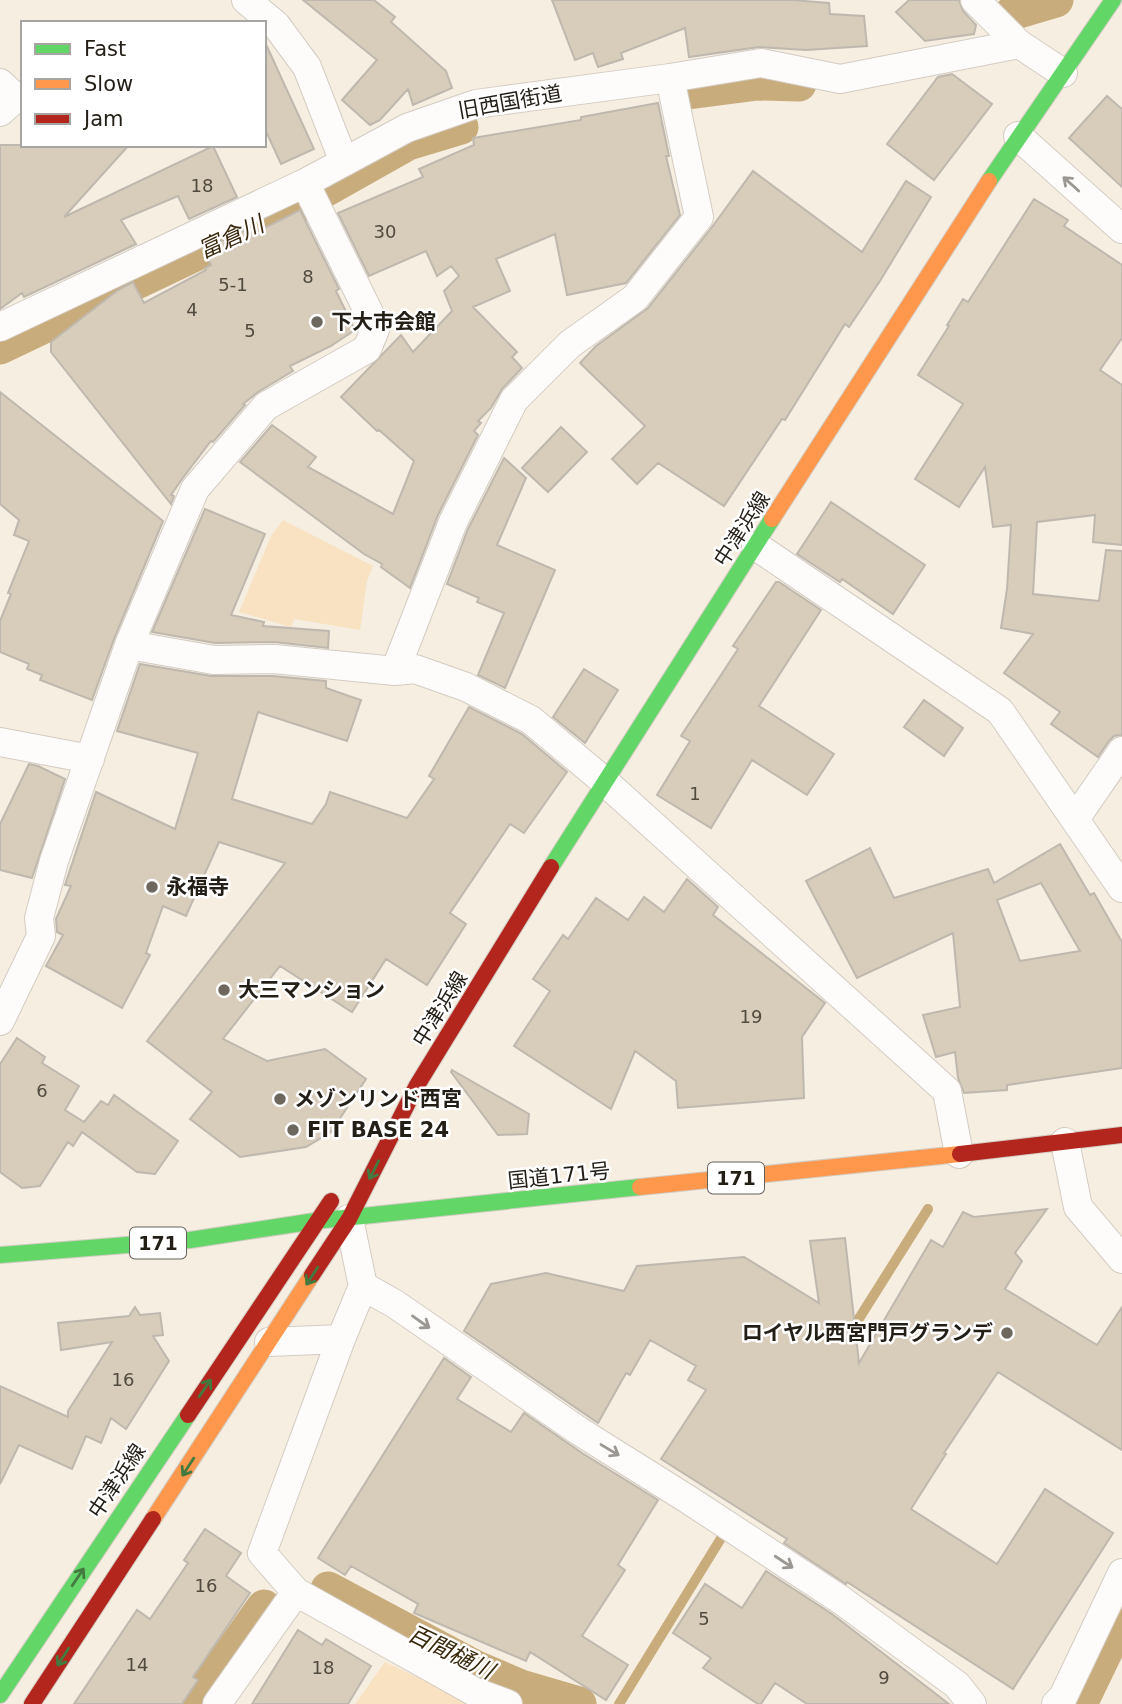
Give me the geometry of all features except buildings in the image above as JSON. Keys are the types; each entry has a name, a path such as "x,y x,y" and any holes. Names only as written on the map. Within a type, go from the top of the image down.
{"main road":[{"name":"中津浜線","path":"32,1704 349,1219 416,1087 604,781 1018,136 1113,0"},
{"name":"中津浜線","path":"356,1167 416,1087"},
{"name":"国道171号","path":"0,1255 190,1240 316,1221 1122,1135"},
{"name":"中津浜線","path":"0,1695 340,1189"}],"street":[{"path":"246,0 276,25 307,67 344,162"},
{"path":"975,0 1019,44 1063,74"},
{"name":"旧西国街道","path":"0,327 309,191 344,162 407,128 476,104 761,63 840,79 1019,44"},
{"path":"395,671 453,522 514,400 570,344 635,298 699,217 670,78"},
{"path":"0,83 16,97 0,111"},
{"path":"1018,136 1122,229"},
{"path":"0,1021 41,936 39,918 54,860 129,645 195,489 266,406 367,349 376,327 309,191"},
{"path":"756,546 1000,711 1122,888"},
{"path":"129,645 214,660 274,659 395,671 415,669 466,687 531,720 604,781 947,1091 958,1154"},
{"path":"0,742 90,759"},
{"path":"1075,819 1122,751"},
{"path":"1065,1142 1078,1206 1122,1259"},
{"path":"349,1219 363,1286 262,1553 296,1592 472,1691 508,1704"},
{"path":"363,1286 395,1304 579,1431 841,1600 957,1685 972,1704"},
{"path":"269,1342 341,1339"},
{"path":"1056,1704 1063,1697 1122,1573"},
{"path":"217,1704 296,1592"}],"shaded area":[{"path":"283,520 373,566 367,581 360,630 294,619 291,627 239,612 271,536"},
{"path":"385,1662 473,1704 355,1704"}],"waterway":[{"name":"富倉川","path":"1012,13 1056,0"},
{"name":"富倉川","path":"688,92 758,83 799,84"},
{"name":"富倉川","path":"0,347 298,205 408,143 461,127"},
{"path":"848,1336 928,1209"},
{"path":"619,1704 723,1535"},
{"name":"百間樋川","path":"328,1589 474,1667 521,1687 579,1704"},
{"name":"百間樋川","path":"195,1704 264,1607"},
{"name":"百間樋川","path":"1080,1704 1122,1617"}],"traffic: fast":[{"path":"989,181 1113,0"},
{"path":"551,867 772,519"},
{"path":"0,1255 190,1240 315,1221 640,1187"},
{"path":"0,1695 188,1415"}],"traffic: slow":[{"path":"772,519 989,181"},
{"path":"640,1187 960,1154"},
{"path":"153,1519 312,1275"}],"traffic: jam":[{"path":"312,1275 349,1219 416,1087 551,867"},
{"path":"960,1154 1122,1135"},
{"path":"188,1415 331,1201"},
{"path":"32,1704 153,1519"}],"place":[{"name":"下大市会館","path":"317,322"},
{"name":"永福寺","path":"152,887"},
{"name":"大三マンション","path":"224,990"},
{"name":"メゾンリンド西宮","path":"280,1099"},
{"name":"FIT BASE 24","path":"293,1130"},
{"name":"ロイヤル西宮門戸グランデ","path":"1007,1333"}]}
